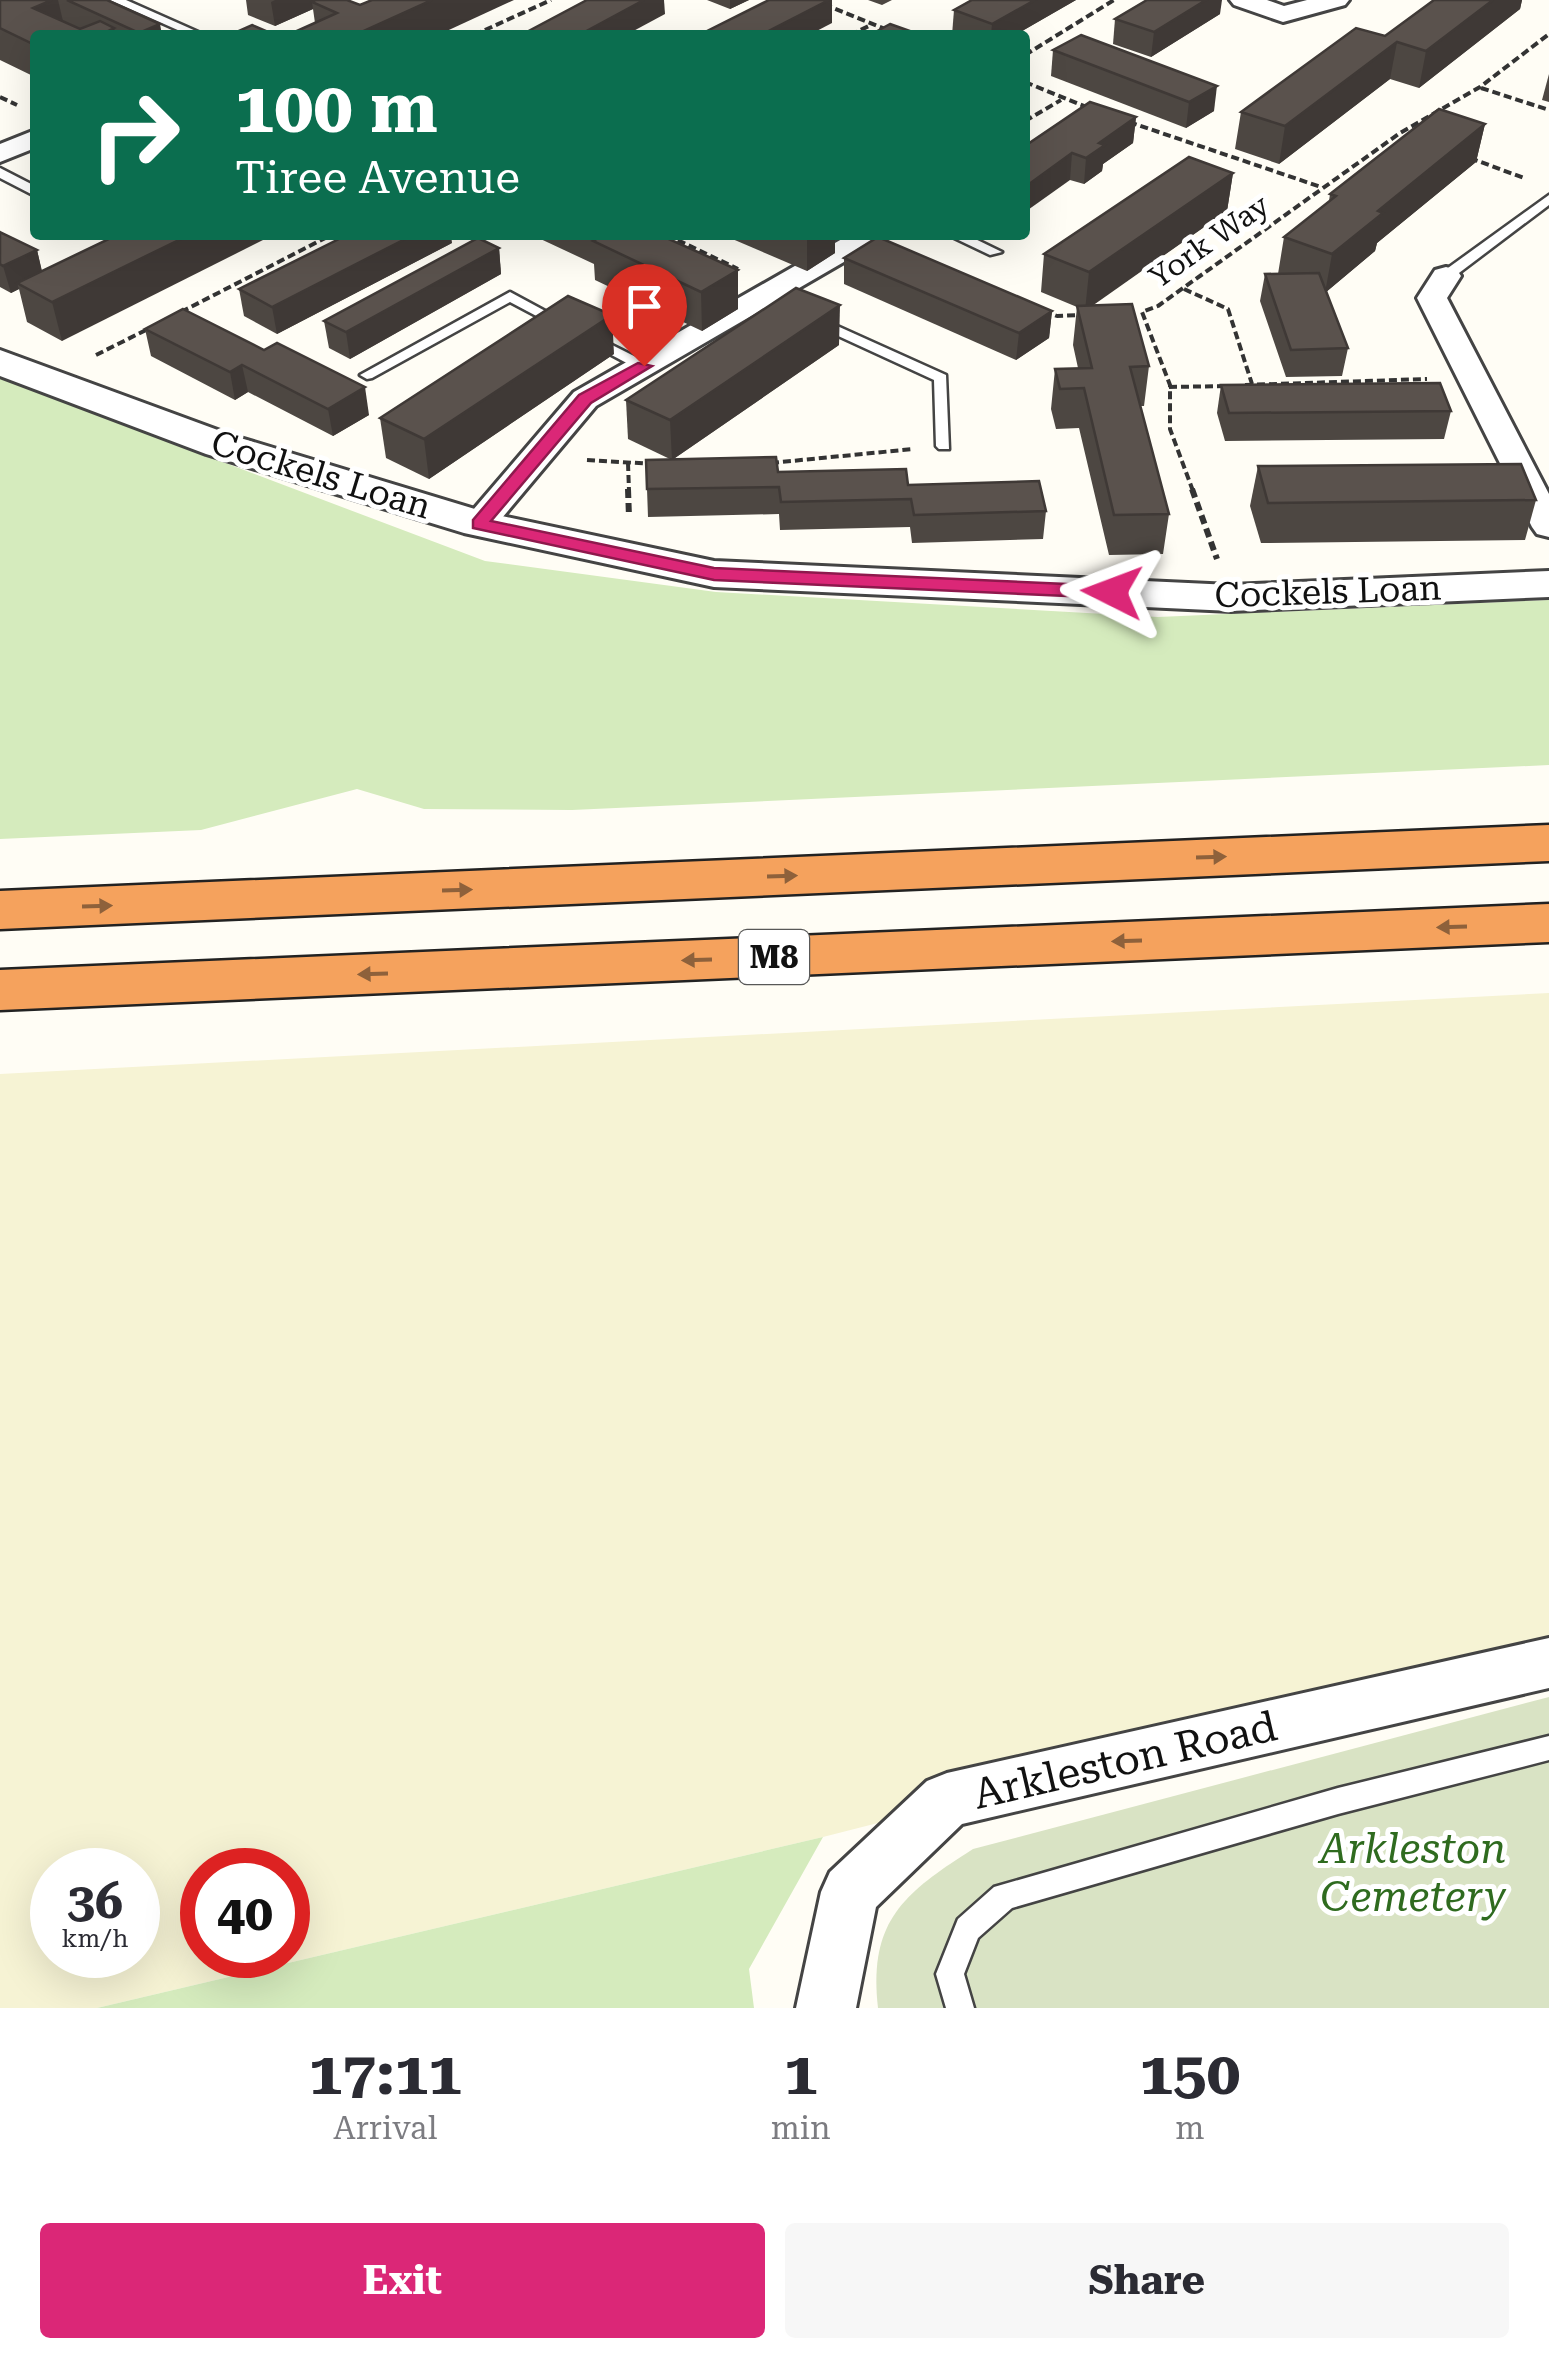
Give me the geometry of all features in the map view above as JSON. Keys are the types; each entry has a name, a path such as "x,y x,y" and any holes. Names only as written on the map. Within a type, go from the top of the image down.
{"highway":[{"name":"M8","path":"0,910 1549,843"},
{"name":"M8","path":"0,990 1549,923"}],"street":[{"path":"1243,0 1283,14 1336,0"},
{"path":"0,154 30,140"},
{"path":"479,524 585,399 773,296 862,240"},
{"path":"1446,276 1432,298 1549,527"},
{"name":"Cockels Loan","path":"0,362 44,382 220,445 479,524 714,574 1232,598 1549,584"},
{"name":"Arkleston Road","path":"826,2008 850,1892 947,1800 1549,1663"}],"lane":[{"path":"116,0 187,30"},
{"path":"0,172 30,186"},
{"path":"1446,276 1549,199"},
{"path":"967,240 996,252"},
{"path":"368,375 510,296 644,366"},
{"path":"808,316 941,378 944,446"},
{"path":"960,2008 950,1974 968,1929 1004,1897 1338,1802 1549,1748"}],"path":[{"path":"485,30 551,0"},
{"path":"813,0 887,30"},
{"path":"1030,52 1114,0"},
{"path":"860,30 871,24"},
{"name":"York Way","path":"1232,598 1170,429 1168,388 1142,312 1182,288 1400,132 1480,87 1549,34"},
{"path":"1030,84 1099,112"},
{"path":"1480,87 1549,110"},
{"path":"1030,118 1062,99"},
{"path":"1118,118 1322,188"},
{"path":"1400,132 1419,140"},
{"path":"1456,153 1530,180"},
{"path":"44,382 321,240"},
{"path":"676,240 773,296"},
{"path":"1182,288 1228,309 1252,385"},
{"path":"1040,308 1057,316 1091,314"},
{"path":"1126,313 1142,312"},
{"path":"1168,388 1471,377"},
{"path":"768,464 944,446"},
{"path":"542,450 600,462 668,464"},
{"path":"628,463 629,520"}],"shaded area":[{"path":"1549,993 1549,1652 823,1837 310,1958 310,1848 180,1848 180,1978 224,1978 97,2008 0,2008 0,1074"}],"green space":[{"path":"0,378 485,561 716,592 1158,617 1549,600 1549,765 572,810 424,809 357,789 201,830 0,839"},
{"name":"Arkleston Cemetery","path":"1549,1697 1549,2008 878,2008 879,1953 896,1912 928,1880 973,1849"},
{"path":"823,1837 749,1969 754,2008 97,2008 224,1978 310,1978 310,1958"}],"building":[{"path":"0,0 52,0 33,8 80,29 100,21 114,28 110,30 30,30 30,43 0,28"},
{"path":"67,0 107,0 160,24 132,30"},
{"path":"347,0 360,5 372,0 432,0 366,30 299,30 337,13 312,2"},
{"path":"587,0 644,0 588,30 530,30"},
{"path":"769,0 829,0 771,30 709,30"},
{"path":"972,0 1035,0 992,24 954,10"},
{"path":"1147,0 1206,0 1154,32 1115,19"},
{"path":"1434,0 1493,0 1426,51 1397,42 1285,126 1241,112 1356,28 1385,36"},
{"path":"890,24 907,30 879,30"},
{"path":"1081,35 1217,86 1189,102 1053,50"},
{"path":"1090,102 1136,117 1099,143 1105,145 1086,158 1072,153 1030,183 1030,143"},
{"path":"1439,109 1485,124 1332,254 1284,237 1336,196 1330,194"},
{"path":"1189,157 1233,173 1089,272 1044,254"},
{"path":"0,232 37,250 3,266"},
{"path":"107,240 179,240 52,302 17,283"},
{"path":"337,240 403,240 272,307 239,289"},
{"path":"474,240 499,248 346,332 324,321"},
{"path":"671,240 738,270 701,292 593,241"},
{"path":"873,240 885,240 1052,311 1019,333 844,258"},
{"path":"1319,273 1348,348 1291,350 1265,274"},
{"path":"796,288 840,305 670,420 626,400"},
{"path":"568,296 612,315 424,439 380,418"},
{"path":"1132,304 1149,366 1130,367 1169,514 1114,515 1084,388 1060,389 1055,369 1092,368 1077,306"},
{"path":"183,309 264,350 277,343 365,387 328,409 242,365 230,372 145,329"},
{"path":"1440,383 1451,411 1229,413 1221,385"},
{"path":"776,457 778,472 906,469 908,485 1039,481 1046,511 914,515 911,499 781,502 779,487 647,489 646,460"},
{"path":"1521,464 1536,500 1268,503 1258,466"}],"route":[{"path":"644,366 585,399 479,524 714,574 1112,592"}]}
